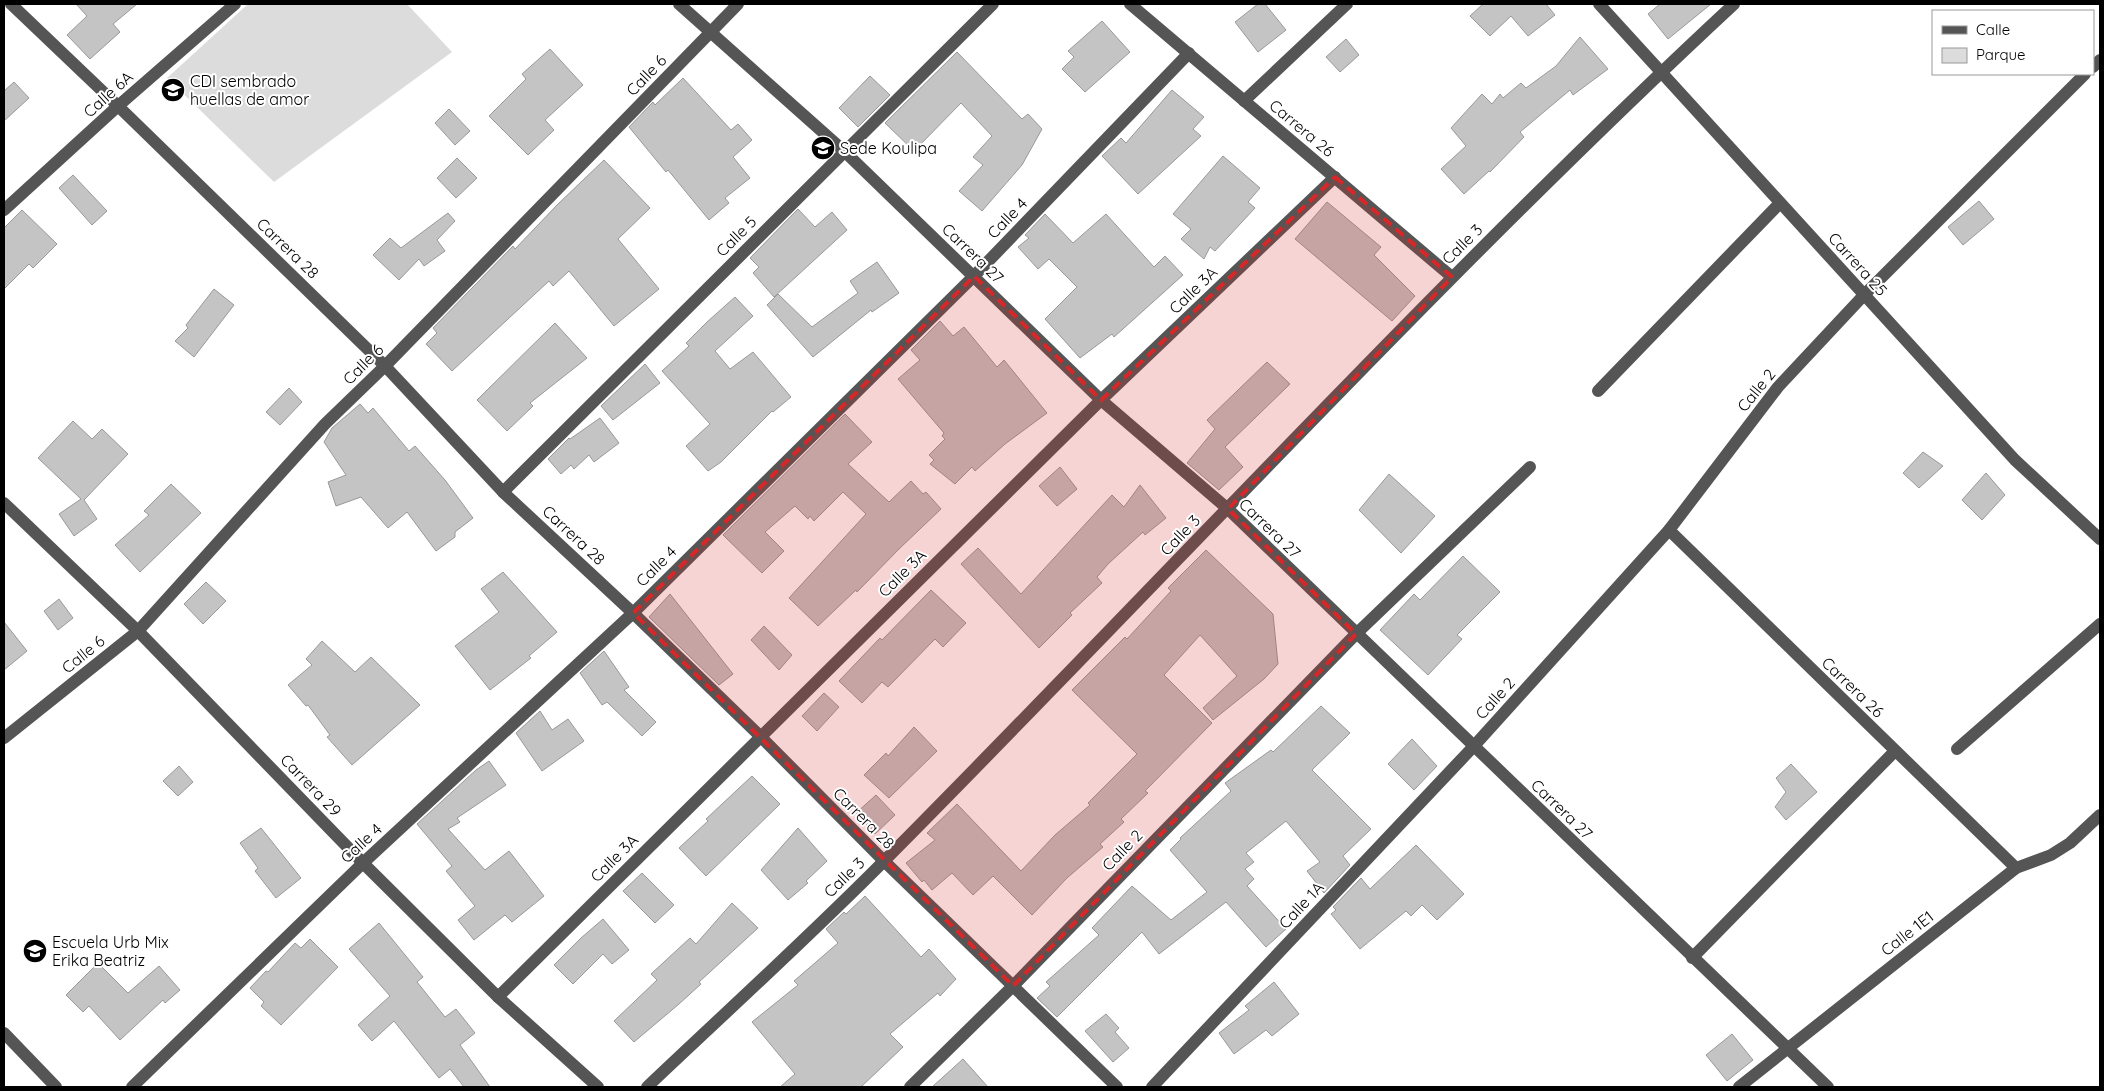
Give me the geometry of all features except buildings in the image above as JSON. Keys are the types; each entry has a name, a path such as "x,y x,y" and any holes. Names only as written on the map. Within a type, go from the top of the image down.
{"street":[{"name":"Carrera 28","path":"11,4 385,366 503,492 633,612 760,736 884,862 1117,1087"},
{"name":"Calle 6A","path":"4,210 118,106 235,4"},
{"name":"Carrera 27","path":"679,4 844,152 1101,400 1228,509 1828,1087"},
{"name":"Calle 6","path":"4,738 138,631 325,424 385,366 738,4"},
{"name":"Calle 5","path":"503,492 993,4"},
{"name":"Carrera 26","path":"1130,4 1452,276"},
{"path":"1244,101 1347,4"},
{"name":"Carrera 25","path":"1598,4 1662,71 2015,460 2100,539"},
{"name":"Calle 3","path":"647,1087 884,862 1452,276 1662,71 1734,4"},
{"name":"Calle 4","path":"132,1087 363,863 633,612 974,276 1189,53"},
{"name":"Calle 2","path":"1474,746 1669,530 1778,387 1864,295 2084,75"},
{"name":"Calle 3A","path":"498,997 1101,400 1335,177"},
{"path":"1598,391 1780,203"},
{"name":"Calle 2","path":"910,1087 1013,986 1356,634 1530,467"},
{"name":"Carrera 29","path":"4,503 138,631 363,863 498,997 598,1087"},
{"name":"Carrera 26","path":"1669,530 2016,868"},
{"path":"1957,749 2100,624"},
{"name":"Calle 1A","path":"1152,1087 1474,746"},
{"path":"1692,958 1895,751"},
{"name":"Calle 1E1","path":"1739,1087 1787,1047 2016,868 2058,851 2070,843 2100,815"},
{"path":"4,1033 56,1087"}],"highlighted area":[{"path":"1335,177 1452,277 1228,509 1356,634 1013,986 633,613 974,276 1101,400"}],"green space":[{"path":"248,4 407,4 452,52 274,182 167,78"}],"place":[{"name":"CDI sembrado huellas de amor","path":"173,90"},
{"name":"Sede Koulipa","path":"823,148"},
{"name":"Escuela Urb Mix Erika Beatriz","path":"35,951"}]}
